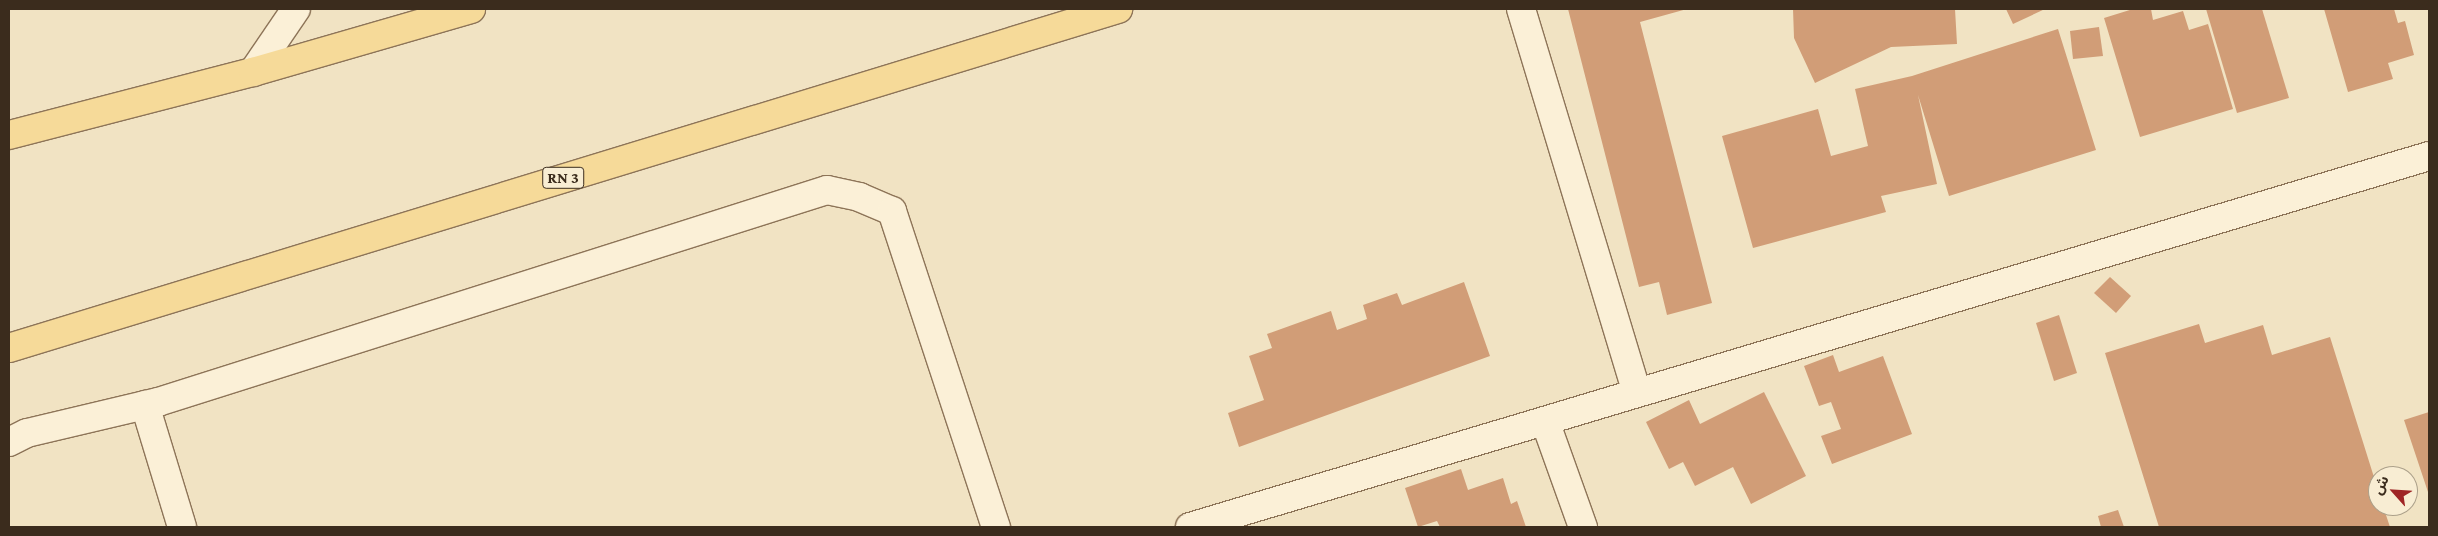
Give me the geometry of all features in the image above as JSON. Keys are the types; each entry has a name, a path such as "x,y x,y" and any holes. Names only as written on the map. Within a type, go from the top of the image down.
{"main road":[{"path":"9,135 254,72 471,9"},
{"name":"RN 3","path":"9,348 1118,9"}],"street":[{"path":"254,72 296,9"},
{"path":"1520,9 1637,393"},
{"path":"1190,527 2429,156"},
{"path":"9,442 27,433 145,405 827,190 859,197 892,211 996,527"},
{"path":"145,405 182,527"},
{"path":"1545,421 1583,527"}],"building":[{"path":"1568,9 1687,9 1640,22 1712,303 1667,315 1659,282 1639,287"},
{"path":"1793,9 1955,9 1957,44 1891,47 1815,83 1794,38"},
{"path":"2006,9 2045,9 2013,24"},
{"path":"2133,9 2151,9 2153,20 2183,11 2189,30 2208,24 2233,109 2140,137 2104,18"},
{"path":"2206,9 2262,9 2289,98 2237,113"},
{"path":"2324,9 2394,9 2398,23 2405,21 2414,55 2388,63 2393,79 2348,92"},
{"path":"2099,27 2103,56 2073,59 2070,31"},
{"path":"2058,29 2096,150 1949,196 1918,95 1937,184 1881,196 1886,212 1753,248 1722,136 1818,109 1831,156 1868,146 1855,89 1912,76"},
{"path":"2110,277 2131,296 2116,313 2094,293"},
{"path":"1464,282 1490,356 1239,447 1228,413 1264,400 1249,356 1272,348 1267,334 1331,311 1337,330 1367,319 1363,305 1397,293 1402,305"},
{"path":"2059,315 2077,373 2054,381 2036,323"},
{"path":"2199,324 2205,343 2263,325 2272,355 2330,337 2370,466 2368,466 2368,516 2386,516 2390,527 2159,527 2105,353"},
{"path":"1833,355 1839,372 1883,356 1912,434 1832,464 1821,436 1841,429 1831,402 1819,406 1804,366"},
{"path":"1764,392 1806,476 1751,504 1733,467 1695,486 1683,462 1669,469 1646,422 1689,400 1700,424"},
{"path":"2429,412 2429,495 2404,420"},
{"path":"1461,469 1468,490 1503,478 1511,504 1517,501 1526,527 1440,527 1437,521 1418,527 1405,488"},
{"path":"2118,510 2124,527 2101,527 2098,516"}]}
